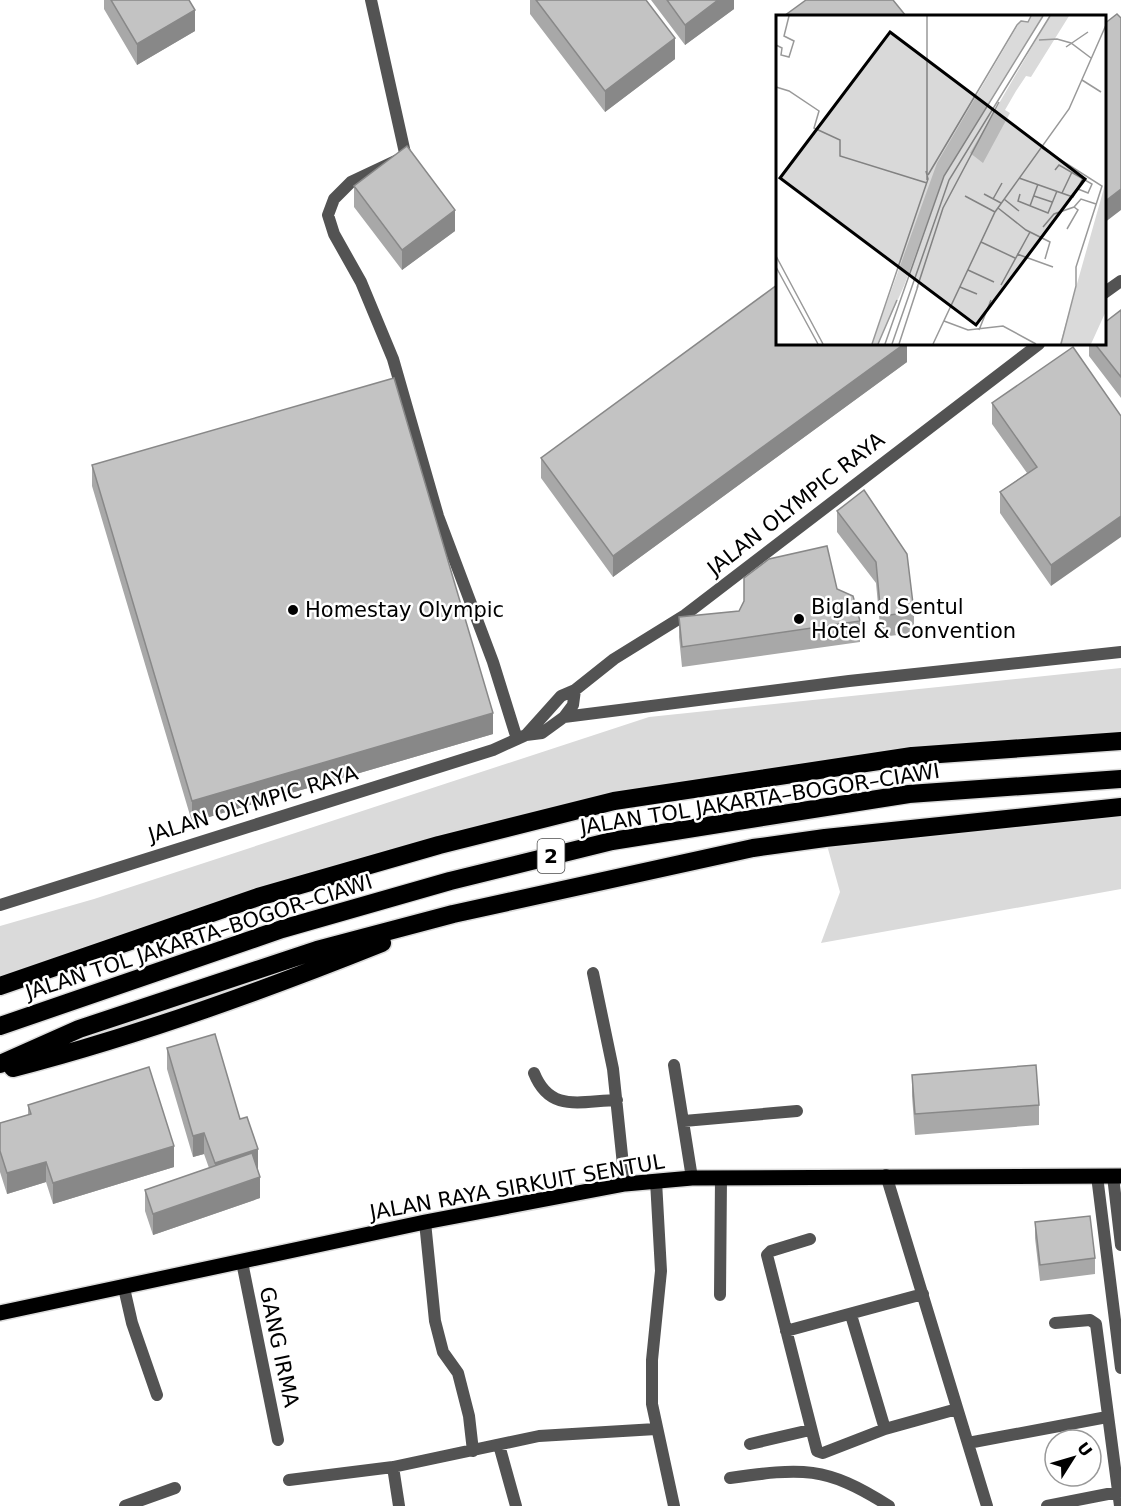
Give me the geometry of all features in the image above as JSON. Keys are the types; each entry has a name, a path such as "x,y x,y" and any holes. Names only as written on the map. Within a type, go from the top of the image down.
{"highway":[{"name":"JALAN TOL JAKARTA–BOGOR–CIAWI","path":"0,986 258,897 439,845 614,801 912,756 1121,741"},
{"name":"JALAN TOL JAKARTA–BOGOR–CIAWI","path":"0,1026 282,929 450,881 612,841 909,794 1121,779"},
{"path":"0,1065 79,1029 158,1002 317,950 453,914 753,848 825,838 1121,807"},
{"path":"0,1071 110,1041 324,966 453,914"}],"main road":[{"name":"JALAN RAYA SIRKUIT SENTUL","path":"0,1313 425,1222 656,1180 886,1175 1117,1176"}],"street":[{"path":"371,0 405,153 402,158 351,182 334,199 328,215 333,234 361,282 393,359 438,516 521,737"},
{"path":"1106,292 1121,281"},
{"name":"JALAN OLYMPIC RAYA","path":"521,737 561,696 575,690 614,659 685,615 1038,345"},
{"path":"564,717 849,681 1121,652"},
{"name":"JALAN OLYMPIC RAYA","path":"0,905 493,750 521,737 542,733 564,717 573,705 575,690"},
{"path":"593,973 610,1048 625,1184"},
{"path":"674,1065 692,1178"},
{"path":"534,1073 539,1085 553,1099 562,1102 617,1100"},
{"path":"684,1121 797,1111"},
{"path":"886,1175 987,1506"},
{"path":"1097,1176 1121,1368"},
{"path":"1117,1176 1121,1245"},
{"path":"720,1295 721,1178"},
{"path":"656,1180 661,1271 652,1360 652,1404 674,1506"},
{"path":"425,1222 435,1321 443,1352 458,1373 469,1416 473,1451"},
{"path":"810,1239 771,1251 767,1255 810,1430 818,1451 823,1453 885,1430 957,1409"},
{"name":"GANG IRMA","path":"242,1262 278,1440"},
{"path":"124,1288 132,1323 157,1395"},
{"path":"786,1331 922,1294"},
{"path":"850,1315 885,1430"},
{"path":"1055,1323 1090,1320 1096,1324 1120,1506"},
{"path":"968,1443 1107,1417"},
{"path":"289,1480 393,1467 539,1436 656,1429"},
{"path":"750,1444 810,1430"},
{"path":"499,1445 516,1506"},
{"path":"393,1467 399,1506"},
{"path":"730,1478 789,1470 815,1472 864,1490 888,1506"},
{"path":"125,1506 175,1488"},
{"path":"1048,1506 1118,1492"}],"shaded area":[{"path":"1121,668 1121,741 782,774 439,845 0,986 0,926 94,899 649,717"},
{"path":"1121,807 1121,889 821,943 840,892 825,838"}],"building":[{"path":"111,0 189,0 195,10 137,44"},
{"path":"536,0 646,0 675,38 605,91"},
{"path":"667,0 718,0 685,25"},
{"path":"806,0 893,0 905,15 785,15"},
{"path":"1117,14 1121,18 1121,189 1106,200 1106,22"},
{"path":"407,146 455,210 402,250 354,186"},
{"path":"776,286 776,345 903,345 613,556 541,458"},
{"path":"1121,310 1121,377 1096,345 1106,345 1106,321"},
{"path":"1073,347 1121,416 1121,516 1051,565 1000,492 1037,467 992,403"},
{"name":"Homestay Olympic","path":"394,378 493,713 192,801 92,465"},
{"path":"864,490 907,554 914,612 881,616 876,562 837,511"},
{"name":"Bigland Sentul Hotel & Convention","path":"827,546 837,589 853,596 860,621 682,647 679,617 739,611 744,601 744,578 769,559"},
{"path":"215,1034 240,1119 247,1117 258,1149 215,1163 204,1133 193,1136 167,1048"},
{"path":"1036,1065 1039,1105 915,1114 912,1075"},
{"path":"149,1067 174,1146 53,1183 46,1162 7,1173 0,1151 0,1123 31,1114 28,1105"},
{"path":"252,1153 260,1177 153,1214 145,1190"},
{"path":"1090,1216 1095,1258 1040,1265 1035,1222"}],"place":[{"name":"Homestay Olympic","path":"293,610"},
{"name":"Bigland Sentul Hotel & Convention","path":"799,619"}]}
